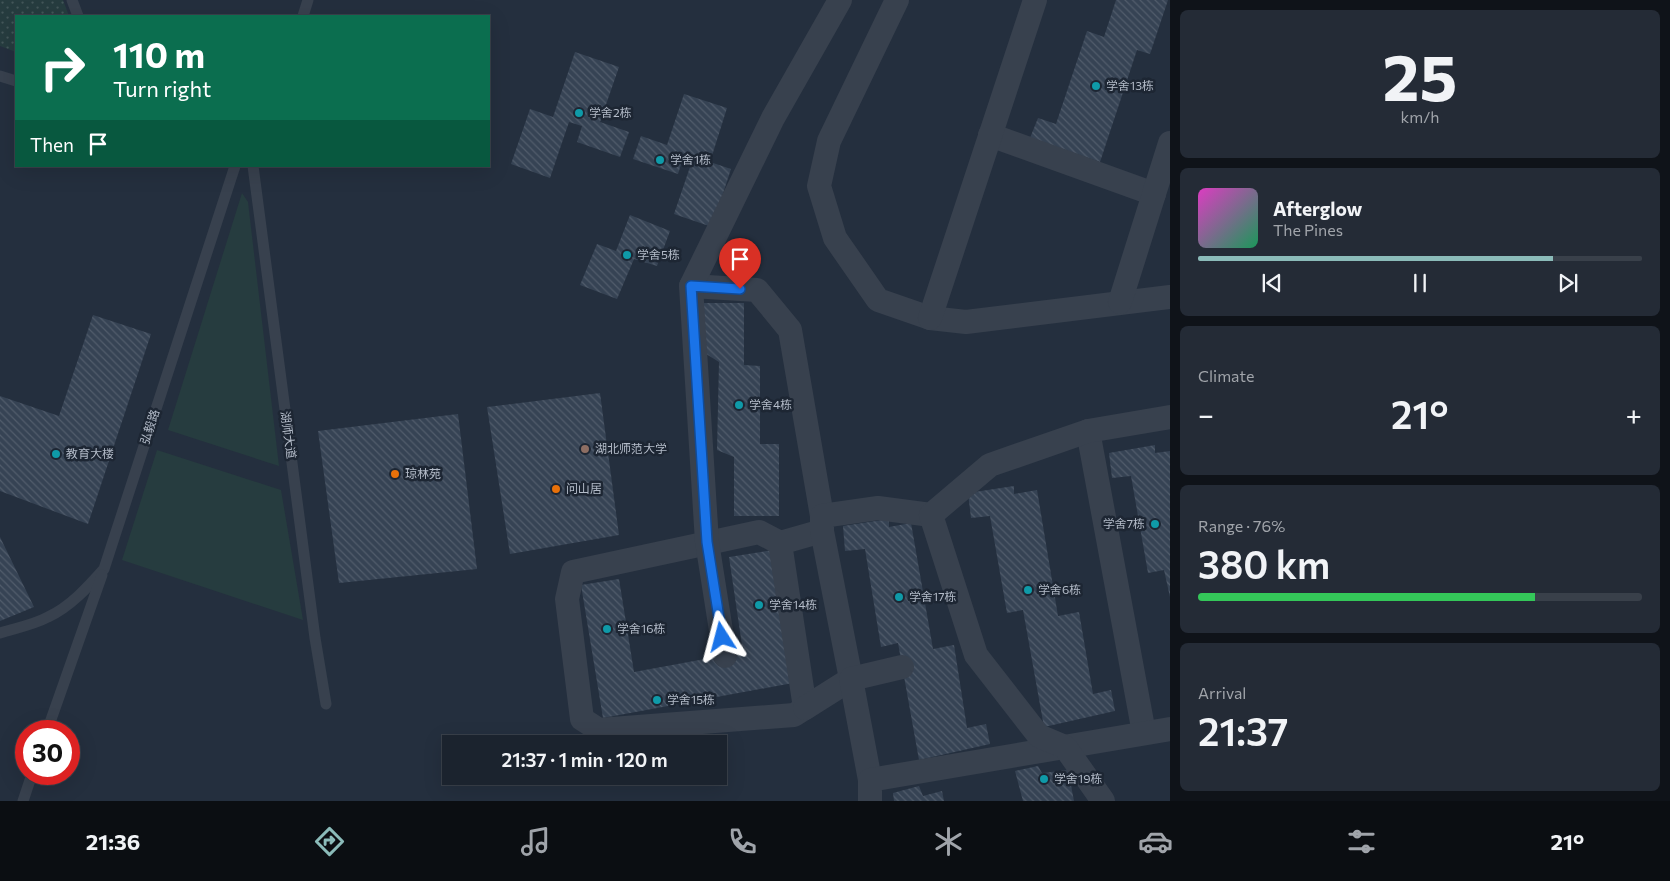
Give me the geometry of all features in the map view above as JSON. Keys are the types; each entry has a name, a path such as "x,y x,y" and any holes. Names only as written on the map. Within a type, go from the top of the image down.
{"street":[{"path":"725,656 707,542 691,286 773,118 840,0"},
{"path":"897,0 829,142 819,186 835,238 878,300 930,318 966,322 1170,297"},
{"path":"930,318 1035,0"},
{"path":"990,135 1154,194"},
{"path":"1120,302 1170,143"},
{"path":"691,286 757,290 790,330 870,791 1065,748 1170,729"},
{"path":"780,543 822,523 878,508 931,515 990,465 1088,431 1170,417"},
{"path":"1088,431 1144,733"},
{"path":"931,515 976,655 1039,736 1065,748 1102,801"},
{"path":"780,543 759,532 573,572 567,599 582,718 598,730 794,715 851,679 902,667"},
{"path":"780,543 805,708"}],"lane":[{"path":"72,0 78,15"},
{"path":"303,15 308,0"},
{"path":"0,76 15,81"},
{"name":"弘毅路","path":"0,633 49,617 82,594 104,569 235,167"},
{"name":"湖师大道","path":"253,167 315,638 326,704"},
{"path":"51,720 104,569"},
{"path":"23,801 28,785"}],"green space":[{"path":"0,0 63,0 69,15 15,15 15,52 0,46"},
{"path":"242,193 248,202 279,466 168,430"},
{"path":"157,450 281,490 303,620 122,560"}],"building":[{"name":"学舍13栋","path":"1116,0 1168,0 1150,54 1137,50 1100,162 1030,138 1038,118 1056,124 1087,31 1104,37"},
{"name":"学舍2栋","path":"575,52 619,67 600,122 629,132 620,157 577,142 582,126 569,122 550,178 511,164 530,109 553,117"},
{"name":"学舍1栋","path":"684,94 727,108 710,162 731,169 712,227 674,214 692,161 683,158 678,174 633,159 641,136 667,145"},
{"name":"学舍5栋","path":"630,215 670,231 657,266 634,259 617,299 580,285 597,244 616,251"},
{"name":"学舍4栋","path":"703,303 744,303 744,365 760,366 760,444 779,444 779,516 734,516 734,457 717,450 719,362 703,352"},
{"name":"教育大楼","path":"93,315 151,334 88,524 0,491 0,396 59,416"},
{"name":"问山居","path":"600,393 619,535 510,554 487,407"},
{"name":"琼林苑","path":"458,414 477,569 339,583 318,431"},
{"name":"学舍7栋","path":"1155,445 1155,453 1170,451 1170,597 1164,570 1148,573 1131,476 1112,478 1109,453"},
{"name":"学舍6栋","path":"1014,486 1014,494 1037,490 1058,616 1079,612 1093,694 1111,690 1115,711 1044,727 1023,610 1007,613 990,516 971,518 968,493"},
{"name":"学舍17栋","path":"889,519 889,527 911,523 933,649 954,645 967,728 986,724 990,744 919,760 898,643 881,647 865,549 845,551 843,526"},
{"path":"0,537 34,607 0,621"},
{"path":"773,550 793,683 603,718 581,585 619,579 634,672 743,652 729,557"},
{"name":"学舍19栋","path":"1038,766 1042,773 1068,770 1074,801 1023,801 1015,771"},
{"path":"919,786 923,796 942,791 944,801 894,801 893,793"}],"place":[{"name":"学舍13栋","path":"1096,86"},
{"name":"学舍2栋","path":"579,113"},
{"name":"学舍1栋","path":"660,160"},
{"name":"学舍5栋","path":"627,255"},
{"name":"学舍4栋","path":"739,405"},
{"name":"湖北师范大学","path":"585,449"},
{"name":"教育大楼","path":"56,454"},
{"name":"琼林苑","path":"395,474"},
{"name":"问山居","path":"556,489"},
{"name":"学舍7栋","path":"1155,524"},
{"name":"学舍6栋","path":"1028,590"},
{"name":"学舍17栋","path":"899,597"},
{"name":"学舍14栋","path":"759,605"},
{"name":"学舍16栋","path":"607,629"},
{"name":"学舍15栋","path":"657,700"},
{"name":"学舍19栋","path":"1044,779"}],"route":[{"path":"722,637 707,542 691,286 740,289"}]}
